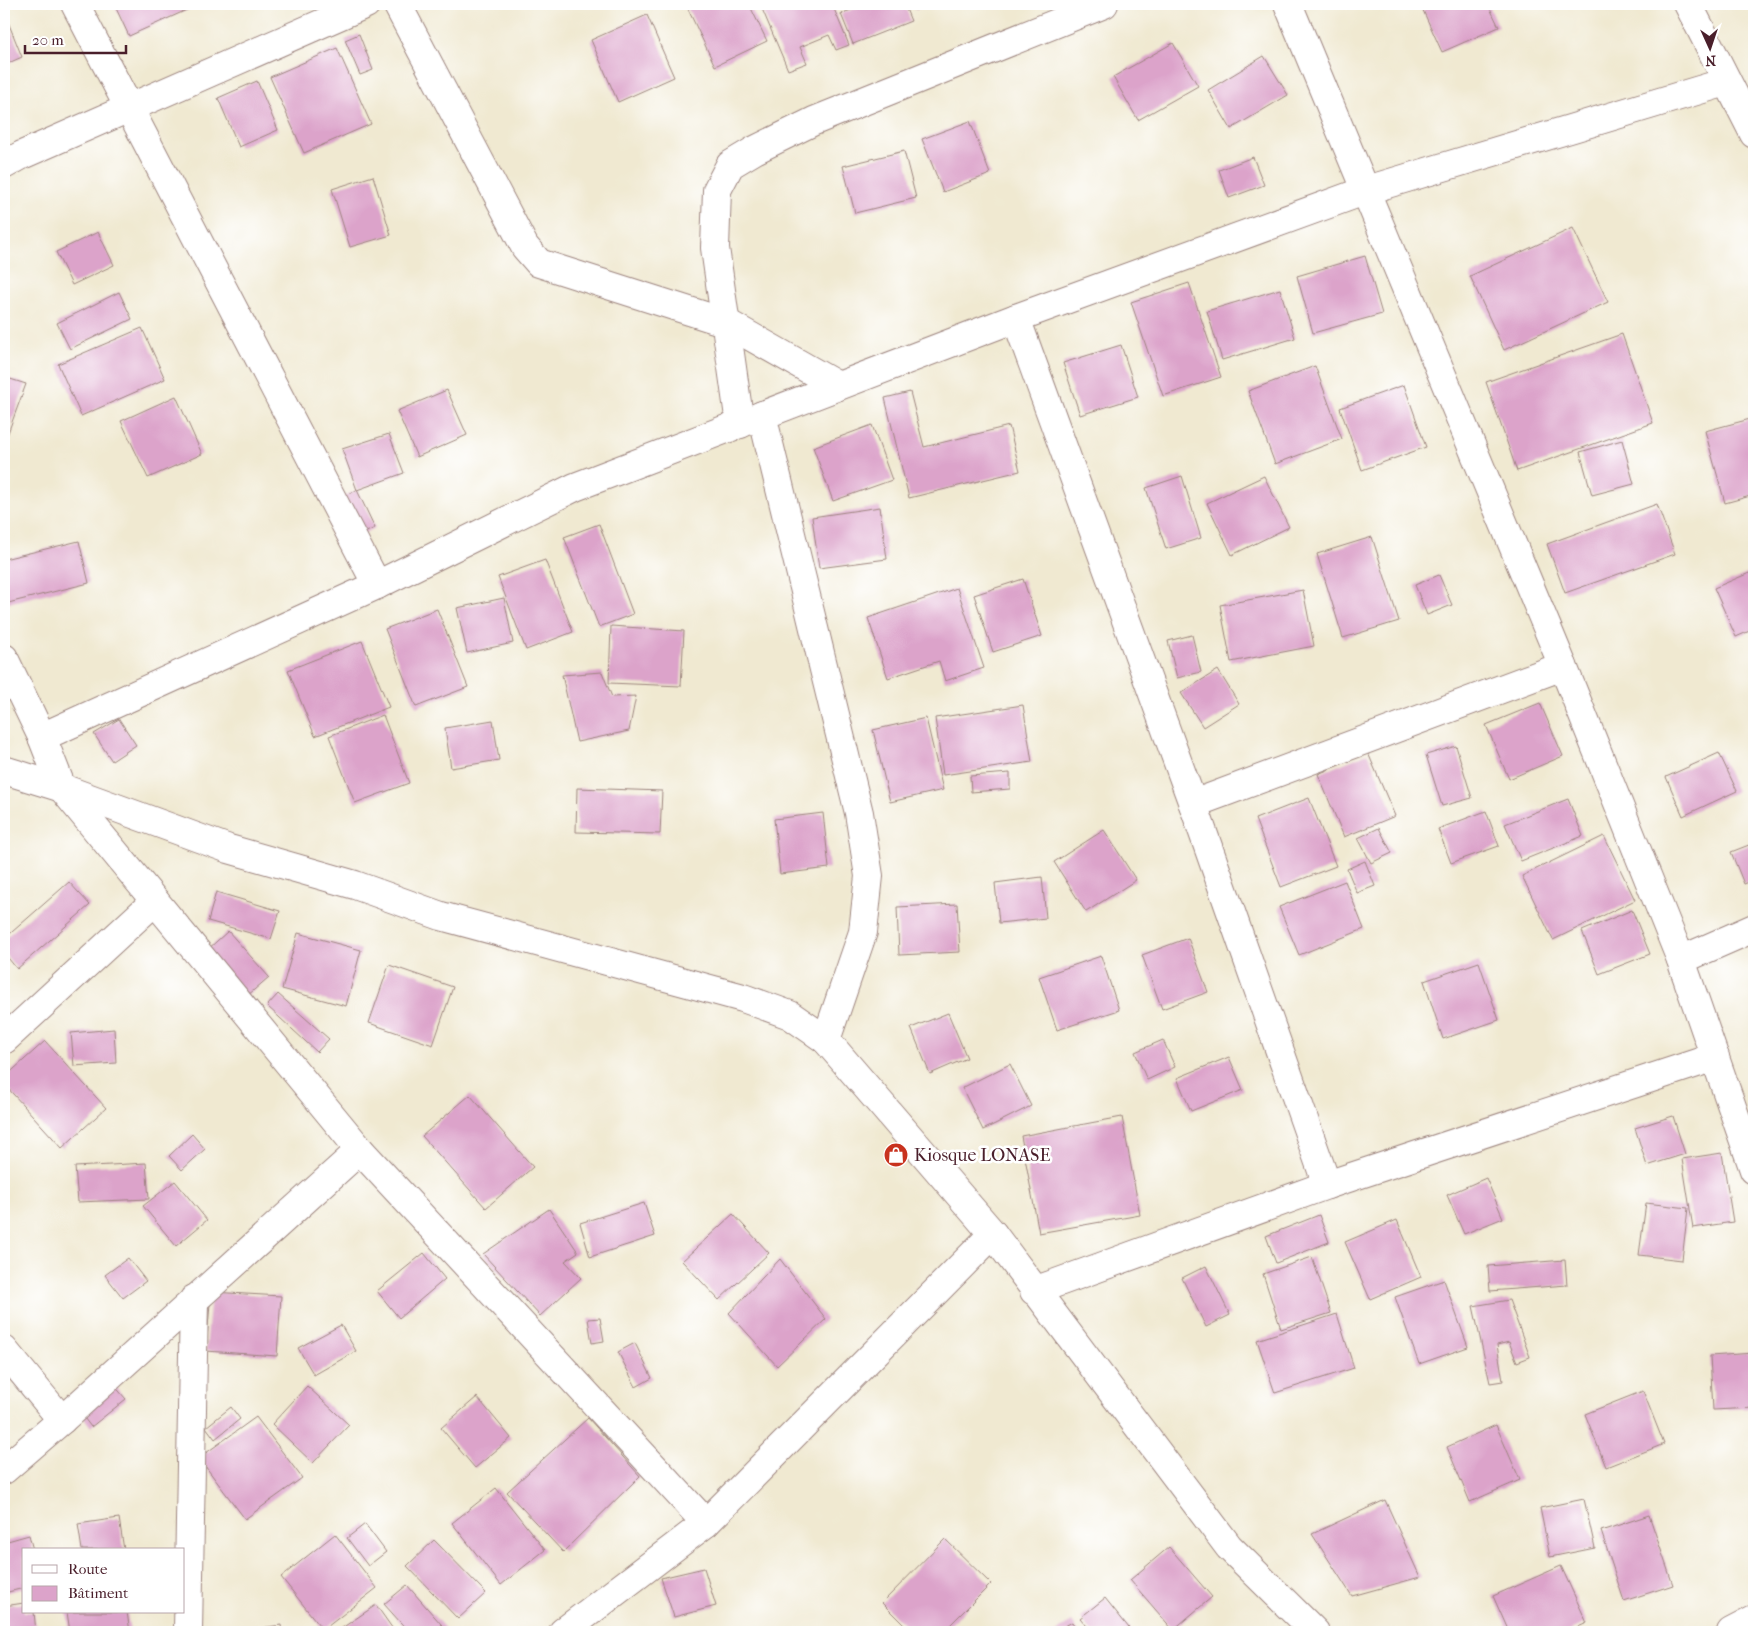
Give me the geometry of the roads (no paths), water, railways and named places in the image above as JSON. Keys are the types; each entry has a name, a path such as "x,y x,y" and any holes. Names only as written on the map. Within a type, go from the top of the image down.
{"street":[{"path":"75,4 376,585"},
{"path":"4,165 22,155 366,4"},
{"path":"397,4 525,248 539,263 727,323 838,386"},
{"path":"826,1040 863,932 869,876 859,813 751,420 727,323 715,248 716,190 730,165 814,120 1104,4"},
{"path":"1288,4 1367,190 1563,666 1681,960 1754,1170"},
{"path":"1688,4 1754,134"},
{"path":"42,737 376,585 575,487 1016,318 1367,190 1726,82"},
{"path":"1016,318 1193,804 1327,1185"},
{"path":"4,658 42,737 62,788 360,1150 706,1523"},
{"path":"1193,804 1563,666"},
{"path":"4,770 62,788 229,849 355,885 441,916 743,998 790,1015 826,1040 993,1234 1229,1547 1315,1632"},
{"path":"4,1040 155,901"},
{"path":"1681,960 1754,928"},
{"path":"1034,1290 1327,1185 1715,1057"},
{"path":"4,1470 62,1420 360,1150"},
{"path":"563,1632 706,1523 993,1234"},
{"path":"188,1632 194,1299"},
{"path":"4,1350 62,1420"},
{"path":"1732,1632 1754,1620"}],"place":[{"name":"Kiosque LONASE","path":"896,1155"}]}
